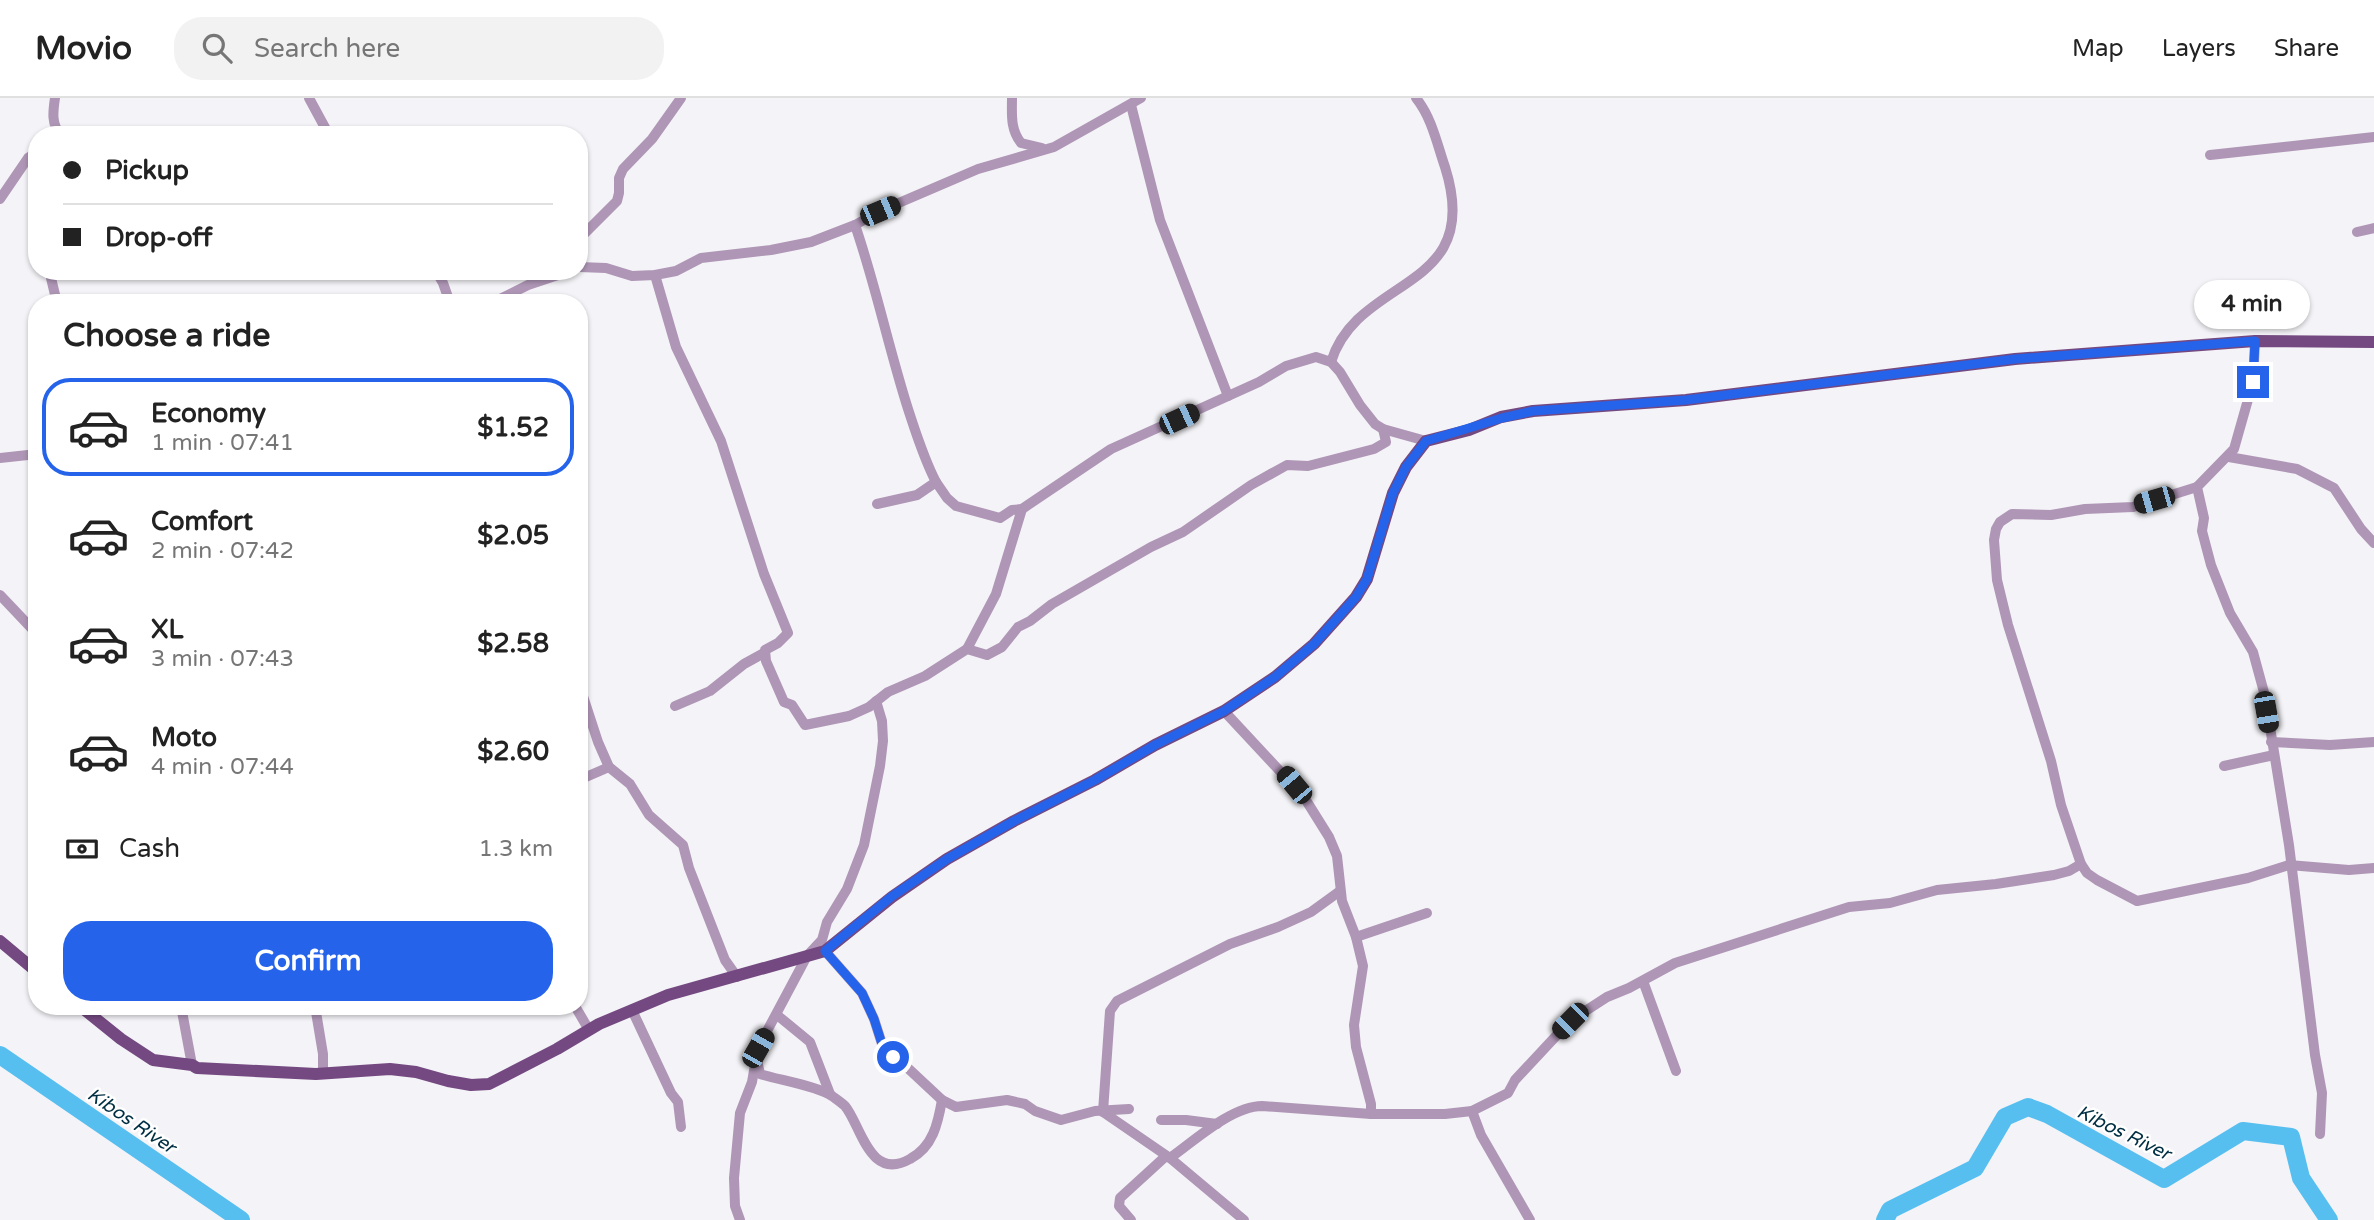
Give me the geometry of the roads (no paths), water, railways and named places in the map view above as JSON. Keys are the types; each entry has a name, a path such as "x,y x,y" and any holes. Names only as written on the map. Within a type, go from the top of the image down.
{"main road":[{"path":"91,1015 153,1060 197,1068 240,1072 323,1073 390,1069 471,1085 489,1084 589,1030 668,995 825,951 891,897 947,859 1155,745 1224,711 1275,677 1314,644 1356,597 1367,579 1393,493 1406,467 1426,441 1533,411 1686,400 2015,359 2255,341 2374,342"},
{"path":"0,941 28,964"}],"street":[{"path":"54,126 55,98"},
{"path":"309,98 324,126"},
{"path":"588,230 617,201 619,178 623,169 652,139 681,98"},
{"path":"1012,98 1013,127 1021,143 1049,148"},
{"path":"588,267 606,268 632,276 655,275 676,271 701,258 794,246 855,225 880,211 978,169 1049,148 1141,98"},
{"path":"1331,362 1335,346 1345,330 1430,265 1450,234 1453,200 1449,182 1430,121 1416,98"},
{"path":"1131,105 1160,220 1228,396"},
{"path":"2210,155 2374,137"},
{"path":"0,199 28,158"},
{"path":"855,225 869,267 893,363 923,457 936,482 956,506 1000,518 1012,510 1022,509 1111,449 1306,358 1323,358 1331,362 1366,414 1383,429 1426,441"},
{"path":"2357,232 2374,228"},
{"path":"655,275 676,347 721,441 764,574 788,633 710,691 675,706"},
{"path":"510,294 544,280"},
{"path":"2255,341 2253,382 2234,449 2197,487 2133,506 2085,509 2051,515 2012,514 2000,522 1996,529 1994,540 1997,580 2008,625 2051,761 2061,805 2081,864 2087,873 2137,901 2248,878 2290,864 2349,870 2374,868"},
{"path":"967,649 987,655 1002,647 1018,626 1030,621 1052,604 1151,547 1194,526 1275,471 1287,465 1308,466 1374,449 1386,442 1383,429"},
{"path":"0,458 28,455"},
{"path":"2229,457 2297,469 2334,488 2361,529 2374,543"},
{"path":"877,504 917,495 936,482"},
{"path":"2197,487 2204,517 2202,531 2211,565 2230,613 2253,652 2265,695 2315,1055 2321,1081 2320,1134"},
{"path":"764,653 784,702 792,705 804,724 849,716 888,692 925,676 967,649 996,594 1022,509"},
{"path":"0,595 28,625"},
{"path":"740,1220 735,1206 734,1178 740,1113 751,1083 756,1056 807,956 822,940 827,922 848,889 864,845 883,741 882,721 876,701"},
{"path":"588,711 608,767 630,784 658,825 683,845 689,868 725,960 737,977"},
{"path":"1224,711 1284,774 1316,814 1337,856 1340,891 1363,966 1356,1003 1356,1047 1371,1104 1371,1114"},
{"path":"2271,742 2330,745 2374,743"},
{"path":"2224,766 2274,755"},
{"path":"588,776 608,767"},
{"path":"1132,1220 1119,1206 1119,1198 1168,1157 1241,1109 1253,1106 1371,1114 1445,1114 1472,1111 1508,1093 1515,1080 1570,1021 1607,997 1675,964 1849,907 1889,903 1937,890 2054,875 2081,864"},
{"path":"1102,1112 1110,1011 1117,1002 1230,944 1311,912 1340,891"},
{"path":"1356,937 1427,913"},
{"path":"825,951 862,993 882,1044 942,1100 956,1107 1007,1100 1025,1104 1045,1116 1061,1120 1085,1113 1129,1109"},
{"path":"1643,981 1676,1071"},
{"path":"632,1010 671,1093 678,1102 681,1127"},
{"path":"183,1015 192,1065"},
{"path":"316,1015 323,1054 323,1073"},
{"path":"580,1015 589,1030"},
{"path":"777,1015 810,1042 830,1094"},
{"path":"756,1056 760,1074 830,1094 844,1106 870,1152 883,1161 895,1164 912,1159 933,1136 942,1100"},
{"path":"1472,1111 1481,1135 1530,1220"},
{"path":"1102,1112 1168,1157 1244,1220"},
{"path":"1161,1120 1217,1124"}],"waterway":[{"name":"Kibos River","path":"0,1055 241,1220"},
{"name":"Kibos River","path":"1885,1220 1890,1210 1975,1168 2005,1117 2028,1107 2047,1114 2164,1179 2243,1131 2291,1137 2301,1178 2329,1220"}]}
